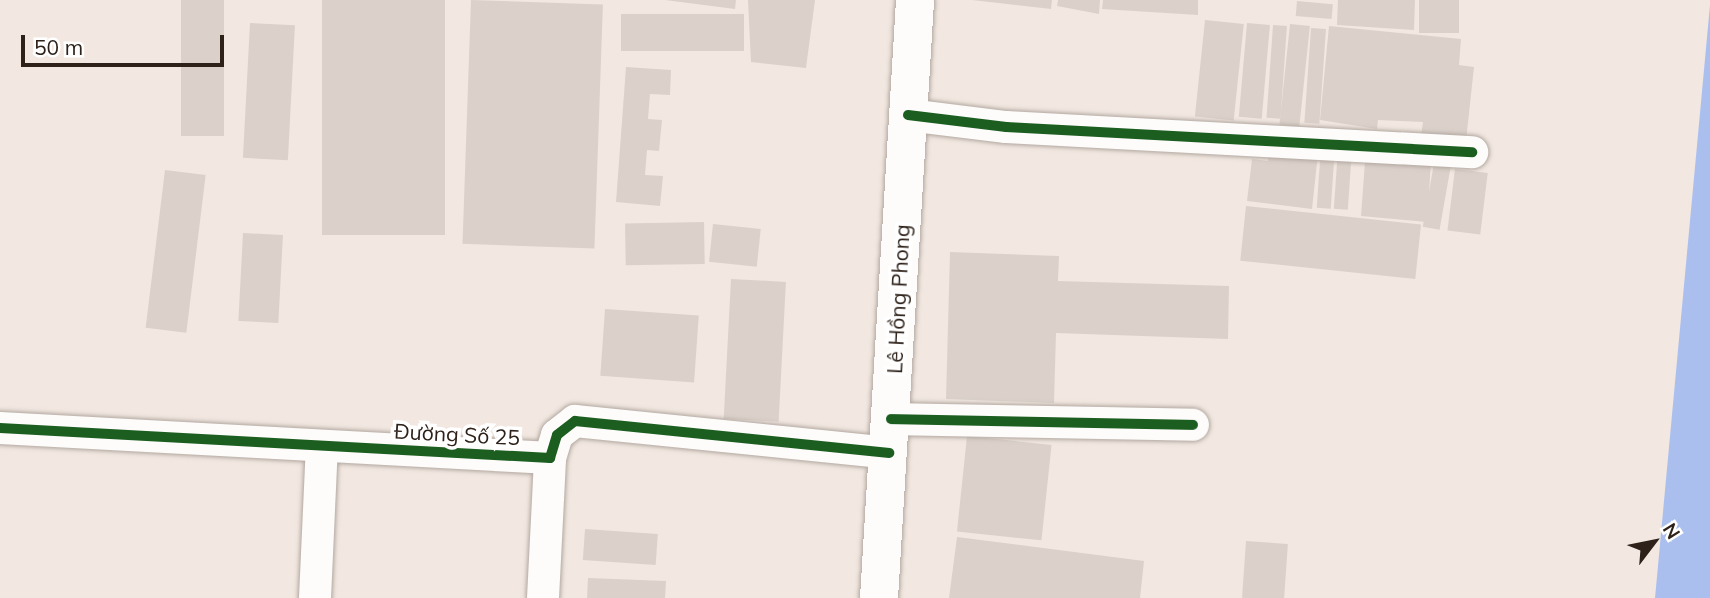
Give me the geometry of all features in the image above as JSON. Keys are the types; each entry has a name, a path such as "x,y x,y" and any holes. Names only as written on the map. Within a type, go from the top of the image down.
{"highway":[{"name":"Lê Hồng Phong","path":"879,598 915,0"}],"street":[{"path":"908,115 1006,127 1472,152"},
{"name":"Đường Số 25","path":"0,428 550,458 557,435 575,422 890,436 1193,425"},
{"path":"314,598 322,446"},
{"path":"543,598 550,458"}],"water":[{"path":"1710,5 1710,598 1655,598"}],"building":[{"path":"181,0 224,0 224,136 181,136"},
{"path":"322,0 445,0 445,235 322,235"},
{"path":"471,0 603,5 594,248 462,244"},
{"path":"665,0 736,0 735,9"},
{"path":"748,0 815,0 806,68 751,62"},
{"path":"972,0 1052,0 1051,9"},
{"path":"1058,0 1100,0 1099,14 1057,6"},
{"path":"1103,0 1198,0 1198,15 1102,9"},
{"path":"1338,0 1415,0 1414,30 1337,25"},
{"path":"1419,0 1459,0 1459,33 1419,33"},
{"path":"1297,1 1333,4 1332,19 1296,16"},
{"path":"621,14 744,14 744,51 621,51"},
{"path":"1205,20 1244,24 1234,121 1195,116"},
{"path":"250,23 295,25 288,160 243,158"},
{"path":"1247,23 1270,25 1262,119 1239,117"},
{"path":"1290,24 1310,26 1299,127 1279,124"},
{"path":"1273,25 1287,26 1280,119 1267,118"},
{"path":"1329,26 1461,39 1459,65 1474,67 1466,141 1421,136 1423,122 1378,120 1377,129 1320,120"},
{"path":"1311,28 1326,29 1319,124 1304,123"},
{"path":"626,67 671,70 670,95 650,94 648,119 662,120 659,151 647,150 645,175 663,176 660,206 616,202"},
{"path":"1319,144 1312,209 1247,201 1252,159 1268,161 1269,153"},
{"path":"1321,147 1335,148 1331,209 1317,208"},
{"path":"1366,148 1431,162 1427,222 1361,216"},
{"path":"1338,149 1352,150 1348,210 1334,209"},
{"path":"1436,152 1453,155 1440,230 1423,227"},
{"path":"1455,169 1488,173 1480,235 1447,231"},
{"path":"165,170 206,175 186,333 146,328"},
{"path":"1246,206 1421,224 1415,279 1240,261"},
{"path":"704,222 705,264 626,265 625,223"},
{"path":"713,224 761,229 757,267 709,262"},
{"path":"243,233 283,235 278,323 238,321"},
{"path":"950,252 1059,256 1058,281 1229,286 1228,339 1056,333 1054,403 946,399"},
{"path":"731,279 786,282 779,422 724,419"},
{"path":"605,309 699,316 694,382 600,376"},
{"path":"967,436 1052,445 1041,540 957,531"},
{"path":"585,529 658,534 656,565 583,560"},
{"path":"957,537 1144,561 1140,598 949,598"},
{"path":"1246,541 1288,544 1284,598 1242,598"},
{"path":"588,578 666,581 665,598 587,598"}],"cycle path":[{"path":"908,115 1006,127 1472,152"},
{"path":"891,419 1193,425"},
{"path":"0,428 550,458 557,435 575,421 889,453"}]}
